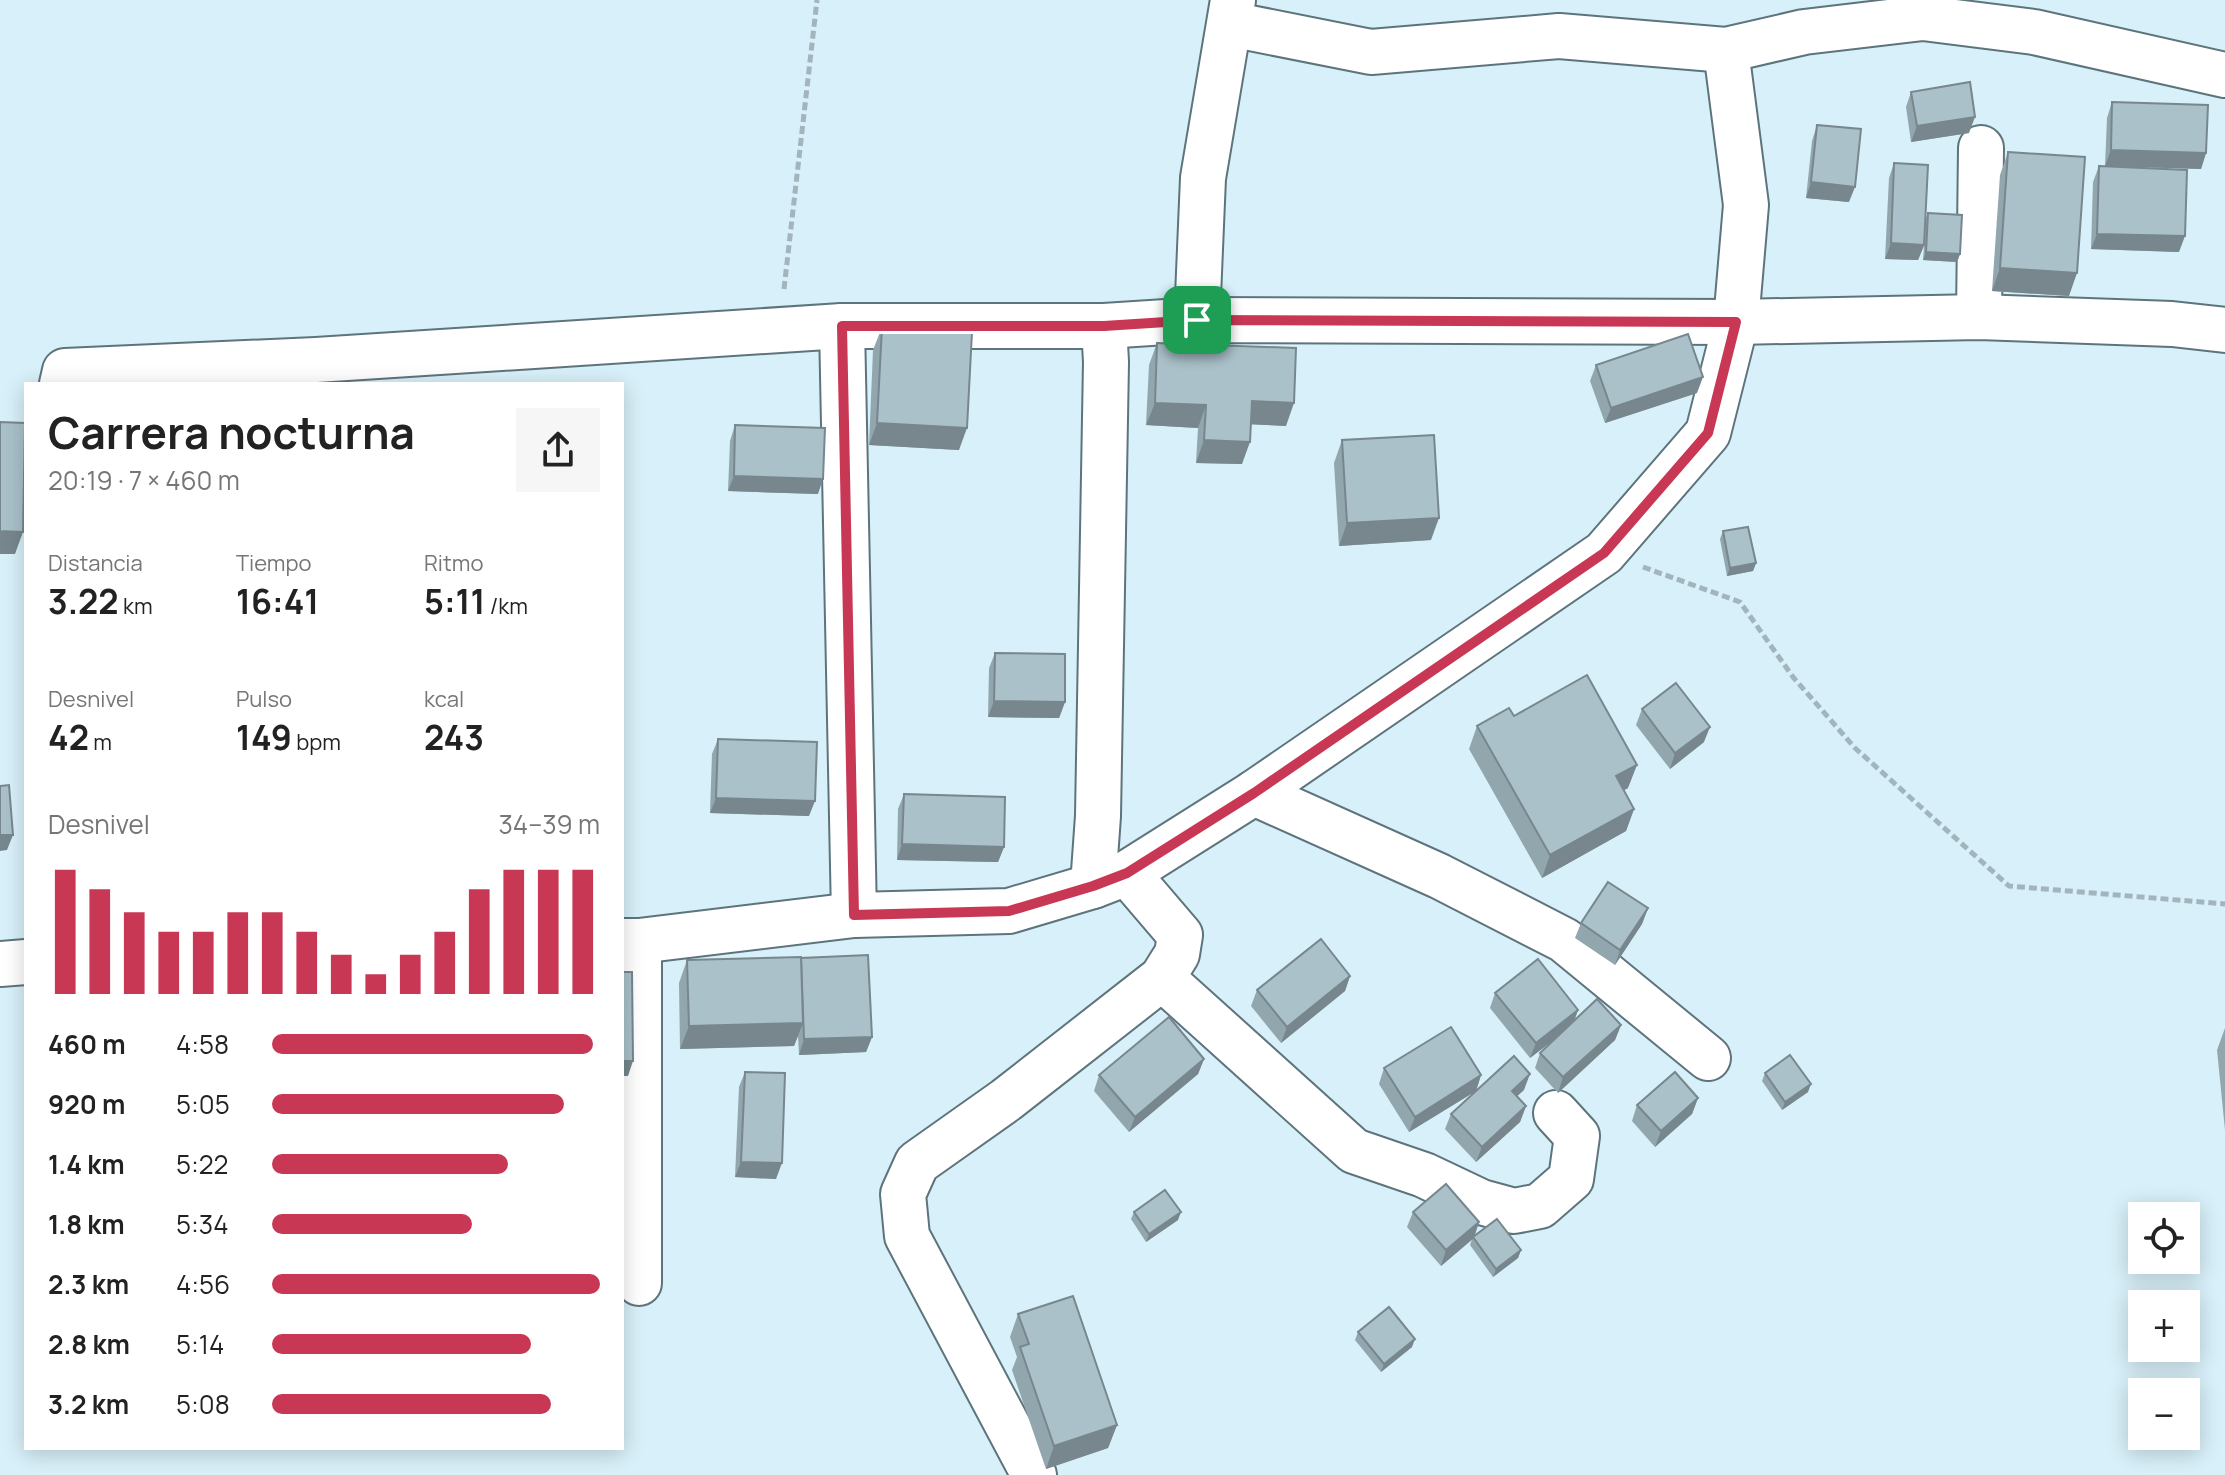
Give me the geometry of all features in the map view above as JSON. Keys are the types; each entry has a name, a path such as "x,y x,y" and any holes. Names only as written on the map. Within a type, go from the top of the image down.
{"street":[{"path":"1197,320 1203,178 1231,12 1371,52 1559,36 1726,50 1804,32 1923,18 2034,32 2225,75"},
{"path":"639,1283 630,941 854,915 1009,911 1110,880 1254,793 1604,553 1708,433 1736,322 1746,205 1726,50"},
{"path":"1979,317 1981,148"},
{"path":"62,382 65,371 316,372 842,326 1104,326 1197,320 1736,322 1979,317 2172,324 2225,330"},
{"path":"842,326 854,915"},
{"path":"1034,1475 907,1236 903,1194 917,1163 1006,1100 1162,978 1177,954 1180,935 1110,880 1098,816 1106,362 1104,326"},
{"path":"1254,793 1439,876 1564,940 1708,1058"},
{"path":"0,964 24,962"},
{"path":"1162,978 1354,1151 1424,1175 1481,1202 1514,1211 1540,1206 1571,1179 1577,1136 1556,1113"}],"path":[{"path":"780,330 817,0"},
{"path":"1604,553 1740,602 1793,677 1855,748 2009,886 2225,904"}],"building":[{"path":"1970,82 1975,117 1917,126 1911,92"},
{"path":"2112,102 2208,105 2206,153 2111,150"},
{"path":"1817,125 1861,129 1855,187 1811,182"},
{"path":"2008,152 2085,157 2077,273 2000,268"},
{"path":"1894,163 1928,165 1924,245 1891,243"},
{"path":"2099,166 2187,170 2185,236 2097,234"},
{"path":"1928,213 1962,215 1960,254 1926,252"},
{"path":"882,327 972,332 967,428 877,423"},
{"path":"1688,334 1703,377 1611,408 1596,365"},
{"path":"1157,343 1296,348 1294,403 1252,401 1250,442 1204,440 1206,405 1155,403"},
{"path":"0,422 24,423 23,532 0,531"},
{"path":"735,425 825,428 823,479 734,476"},
{"path":"1434,435 1439,518 1347,523 1342,440"},
{"path":"1748,527 1756,563 1730,568 1723,531"},
{"path":"995,653 1065,654 1065,702 994,701"},
{"path":"1587,675 1637,765 1616,776 1634,809 1550,855 1477,726 1509,708 1514,716"},
{"path":"1676,683 1710,727 1675,753 1642,709"},
{"path":"718,739 817,742 815,801 716,798"},
{"path":"9,785 13,835 0,835 0,786"},
{"path":"904,794 1005,797 1004,847 902,844"},
{"path":"1608,882 1648,908 1620,950 1581,923"},
{"path":"1321,939 1350,976 1287,1027 1257,990"},
{"path":"868,955 872,1037 804,1039 801,958"},
{"path":"801,957 803,1023 689,1026 687,960"},
{"path":"1538,959 1578,1010 1536,1043 1495,993"},
{"path":"624,972 632,972 633,1061 624,1061"},
{"path":"1597,999 1621,1025 1563,1077 1540,1053"},
{"path":"1169,1017 1204,1059 1135,1117 1099,1075"},
{"path":"1451,1027 1481,1075 1415,1117 1384,1068"},
{"path":"1790,1055 1811,1084 1785,1102 1765,1073"},
{"path":"1514,1056 1530,1074 1512,1091 1526,1106 1482,1147 1451,1114"},
{"path":"745,1072 785,1073 782,1163 741,1162"},
{"path":"1675,1072 1698,1098 1661,1131 1637,1105"},
{"path":"1446,1184 1479,1222 1446,1250 1413,1212"},
{"path":"1165,1190 1181,1212 1149,1234 1134,1212"},
{"path":"1497,1219 1521,1250 1496,1269 1473,1237"},
{"path":"1073,1296 1117,1425 1054,1446 1020,1347 1029,1344 1018,1314"},
{"path":"1389,1307 1415,1339 1384,1364 1358,1332"}],"route":[{"path":"1197,320 1736,322 1708,433 1604,553 1254,793 1127,873 1093,886 1009,911 854,915 842,326 1104,326 1197,320"}]}
